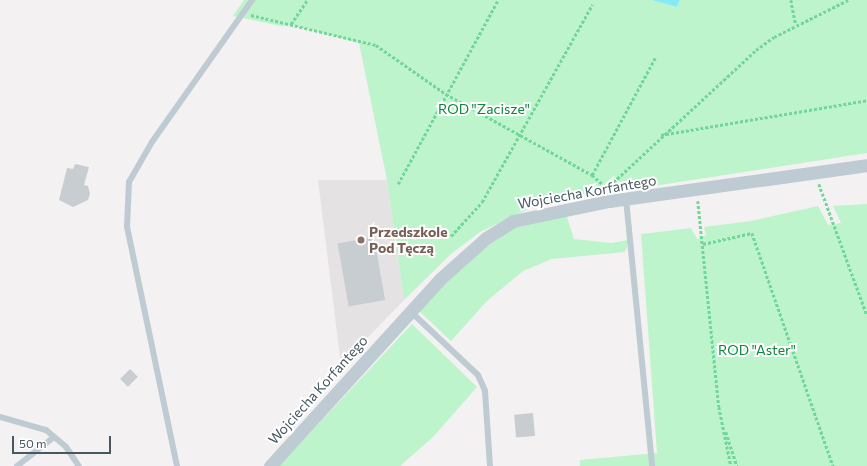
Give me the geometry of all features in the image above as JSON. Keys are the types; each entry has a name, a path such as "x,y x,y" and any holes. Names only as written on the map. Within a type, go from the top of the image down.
{"street":[{"name":"Wojciecha Korfantego","path":"270,466 462,257 512,222 610,201 867,165"}],"lane":[{"path":"177,466 127,227 128,188 152,142 252,0"},
{"path":"626,199 652,466"},
{"path":"410,312 478,374 485,391 490,466"},
{"path":"0,417 46,430 79,466"},
{"path":"17,466 54,437"}],"path":[{"path":"291,25 307,0"},
{"path":"398,184 498,0"},
{"path":"791,0 796,25"},
{"path":"606,187 661,135 756,50 796,25 848,0"},
{"path":"450,236 482,202 519,133 592,5"},
{"path":"243,13 376,45 446,94 519,133 592,175 606,187 610,201"},
{"path":"592,175 655,58"},
{"path":"661,135 867,100"},
{"path":"815,172 867,314"},
{"path":"697,189 720,407 731,466"},
{"path":"703,244 752,233 833,466"},
{"path":"720,407 736,466"}],"shaded area":[{"name":"Przedszkole Pod Tęczą","path":"318,180 387,180 404,300 341,365"}],"green space":[{"name":"ROD \"Zacisze\"","path":"244,0 651,0 677,7 680,0 867,0 867,153 627,190 614,176 594,193 535,206 480,232 451,254 404,300 387,180 359,43 291,25 281,26 233,16"},
{"name":"ROD \"Aster\"","path":"867,204 867,466 580,466 580,460 657,453 641,234 691,228 697,239 706,235 704,227 751,221 818,206 828,225 841,223 833,206"},
{"path":"566,214 574,239 611,243 629,240 625,252 552,259 523,271 487,301 451,341 419,311 465,263 510,229"},
{"path":"412,324 477,387 433,437 400,466 279,466"}],"water":[{"path":"651,0 680,0 677,7"}],"building":[{"path":"75,164 89,167 84,185 88,186 90,194 88,200 73,207 59,200 67,168 73,169"},
{"name":"Przedszkole Pod Tęczą","path":"374,237 385,300 349,306 338,243"},
{"path":"130,369 138,377 128,387 120,379"},
{"path":"533,413 535,436 516,438 514,415"}],"place":[{"name":"Przedszkole Pod Tęczą","path":"361,240"}]}
